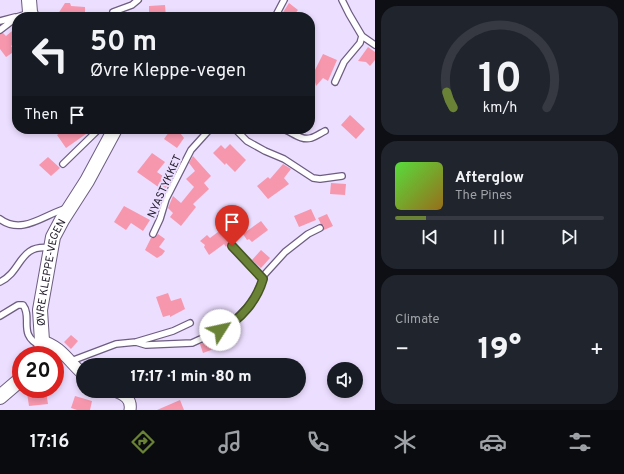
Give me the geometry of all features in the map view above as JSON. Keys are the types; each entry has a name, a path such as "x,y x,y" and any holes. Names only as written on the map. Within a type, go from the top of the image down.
{"street":[{"name":"ØVRE KLEPPE-VEGEN","path":"41,346 40,310 51,248 56,230 87,181 112,134"},
{"name":"ØVRE KLEPPE-VEGEN","path":"64,354 76,366"},
{"path":"0,397 12,387"},
{"path":"127,398 131,405 130,410"}],"lane":[{"path":"113,12 132,5 138,0"},
{"path":"278,12 284,0"},
{"path":"342,0 362,36 375,45"},
{"path":"0,21 12,17"},
{"path":"0,30 12,22"},
{"path":"335,82 344,62 360,43 362,36"},
{"path":"292,134 306,139 312,138 325,131"},
{"path":"63,164 95,134"},
{"name":"NYASTYKKET","path":"153,234 169,194 191,150 205,134"},
{"path":"240,134 247,141 284,159 313,178 320,179 342,176"},
{"name":"ØVRE KLEPPE-VEGEN","path":"0,219 6,223 19,225 32,224 58,210 71,207"},
{"path":"136,342 146,345 192,343 229,326 254,300 261,288 263,279 291,246 308,234 320,228"},
{"path":"232,246 263,279"},
{"path":"0,282 12,273 23,257 35,248 51,248"},
{"name":"ØVRE KLEPPE-VEGEN","path":"0,316 18,305 23,305 26,310 28,333 39,346"},
{"path":"71,361 116,344 136,342 172,332 190,323"}],"building":[{"path":"65,3 70,3 71,6 85,7 85,12 59,12"},
{"path":"289,3 298,10 296,12 283,12"},
{"path":"165,5 166,12 149,12 149,6"},
{"path":"12,31 12,53 6,57 0,49 0,34 3,33 6,36"},
{"path":"368,47 375,52 375,60 370,66 366,62 358,61"},
{"path":"323,54 337,60 328,81 323,78 316,86 315,70"},
{"path":"350,115 365,129 356,139 341,125"},
{"path":"58,134 86,134 66,148 57,135"},
{"path":"168,134 181,134 184,138 177,148 164,139"},
{"path":"230,144 246,160 235,172 226,163 225,165 213,153 221,145 225,149"},
{"path":"152,153 165,162 157,172 170,181 164,191 137,172"},
{"path":"193,156 211,176 204,183 209,189 193,204 196,207 181,226 170,217 173,213 168,208 173,196 181,203 194,187 186,179 195,171 189,163"},
{"path":"48,157 60,168 51,176 39,165"},
{"path":"283,164 291,169 284,178 289,184 268,199 257,186 268,177 270,179"},
{"path":"331,183 346,184 345,195 330,194"},
{"path":"124,206 150,220 143,231 131,223 126,230 114,222"},
{"path":"311,209 316,220 299,227 294,216"},
{"path":"327,214 333,226 324,230 324,226 318,218"},
{"path":"261,221 268,230 252,242 249,239 247,240 243,234"},
{"path":"226,226 236,239 229,243 226,247 224,244 209,255 204,247 205,245 200,241 207,235 210,238"},
{"path":"158,234 165,239 159,247 165,251 157,258 145,250 151,238 155,238"},
{"path":"261,250 270,258 261,268 252,260"},
{"path":"168,293 171,301 181,298 185,309 170,317 170,315 163,317 156,297"},
{"path":"224,334 227,344 203,353 200,344"},
{"path":"71,335 78,341 71,349 64,342"},
{"path":"75,396 76,398 92,401 90,410 77,410 71,408"},
{"path":"28,398 47,398 48,404 29,406"},
{"path":"180,400 184,410 157,410"}],"route":[{"path":"220,330 229,326 247,309 261,288 263,279 232,246"}]}
